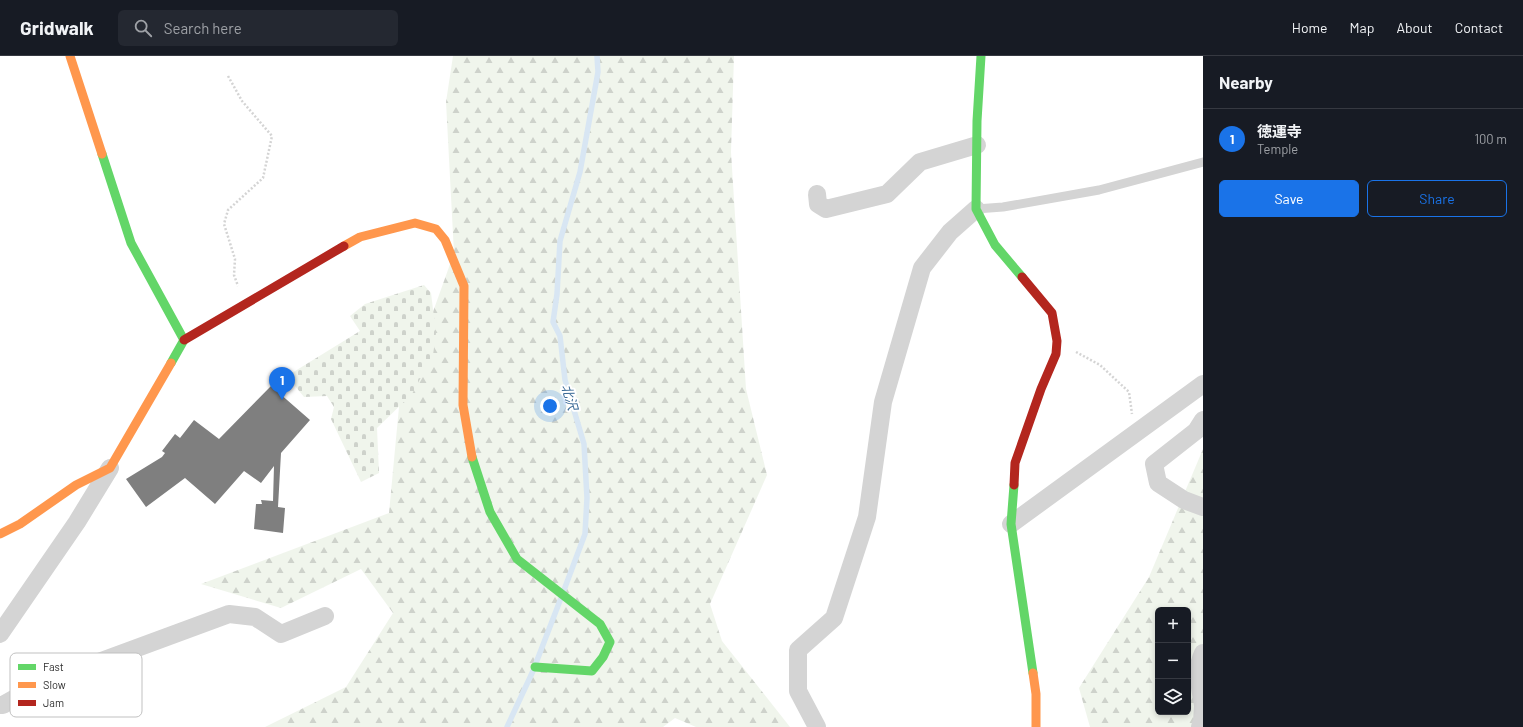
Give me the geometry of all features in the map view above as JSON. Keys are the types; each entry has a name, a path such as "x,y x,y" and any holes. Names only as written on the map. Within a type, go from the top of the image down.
{"street":[{"path":"70,56 131,243 184,340"},
{"path":"981,56 976,209 994,246 1052,313 1057,341 1056,354 1040,389 1015,463 1011,524 1036,694 1036,727"},
{"path":"817,194 818,204 826,209 887,194 920,162 977,145"},
{"path":"817,727 798,691 798,650 834,618 867,517 883,402 922,268 950,232 976,209"},
{"path":"0,634 77,522 184,340 360,237 415,223 436,230 445,240 464,286 463,405 470,449 490,512 517,559 600,624 610,642 603,657 592,671 535,667"},
{"path":"1011,524 1198,388 1203,412"},
{"path":"1203,420 1196,431 1154,464 1158,483 1184,500 1203,507"},
{"path":"0,534 20,524 76,485 110,468"},
{"path":"123,653 229,614 255,618 281,634 325,616"},
{"path":"1200,727 1203,706 1198,672 1200,659 1203,653"},
{"path":"0,705 10,701"}],"lane":[{"path":"976,209 1003,207 1099,190 1203,162"}],"path":[{"path":"228,76 242,101 272,136 264,178 228,210 224,224 235,259 234,274 244,304"},
{"path":"1057,341 1100,365 1129,392 1135,434"}],"green space":[{"path":"453,56 734,56 731,152 746,389 767,475 710,604 722,641 790,727 696,727 675,718 663,727 265,727 346,687 393,613 361,569 281,608 201,584 389,513 399,407 454,253 446,102"},
{"path":"424,285 431,293 436,333 433,355 412,394 377,428 379,473 361,482 331,419 334,407 327,396 304,397 287,376 360,331 350,316 365,304"},
{"path":"1203,449 1203,727 1090,727 1079,688 1149,577"}],"building":[{"path":"271,386 310,420 281,453 278,507 285,508 283,533 254,529 256,504 262,504 261,500 273,501 274,466 261,483 244,471 215,504 185,478 146,507 126,479 162,457 165,453 162,451 175,434 180,438 194,420 219,439"}],"waterway":[{"name":"北沢","path":"564,590 585,534 587,498 584,444 565,380 560,336 553,322 557,294 560,241 580,172 598,72 597,56"},
{"name":"北沢","path":"536,663 561,598"},
{"name":"北沢","path":"507,727 533,671"}],"traffic: fast":[{"path":"981,56 977,121 976,209 995,245 1022,277"},
{"path":"102,154 131,243 184,340 171,363"},
{"path":"472,457 490,512 517,559 600,624 610,642 603,657 592,671 535,667"},
{"path":"1014,485 1011,524 1033,673"}],"traffic: slow":[{"path":"70,56 102,154"},
{"path":"344,246 360,237 415,223 436,229 445,240 464,286 463,405 472,457"},
{"path":"0,534 20,524 76,485 110,468 171,363"},
{"path":"1033,673 1036,694 1036,727"}],"traffic: jam":[{"path":"184,340 344,246"},
{"path":"1014,485 1015,463 1041,389 1056,354 1057,341 1052,313 1022,277"}],"place":[{"name":"徳運寺","path":"282,400"}]}
